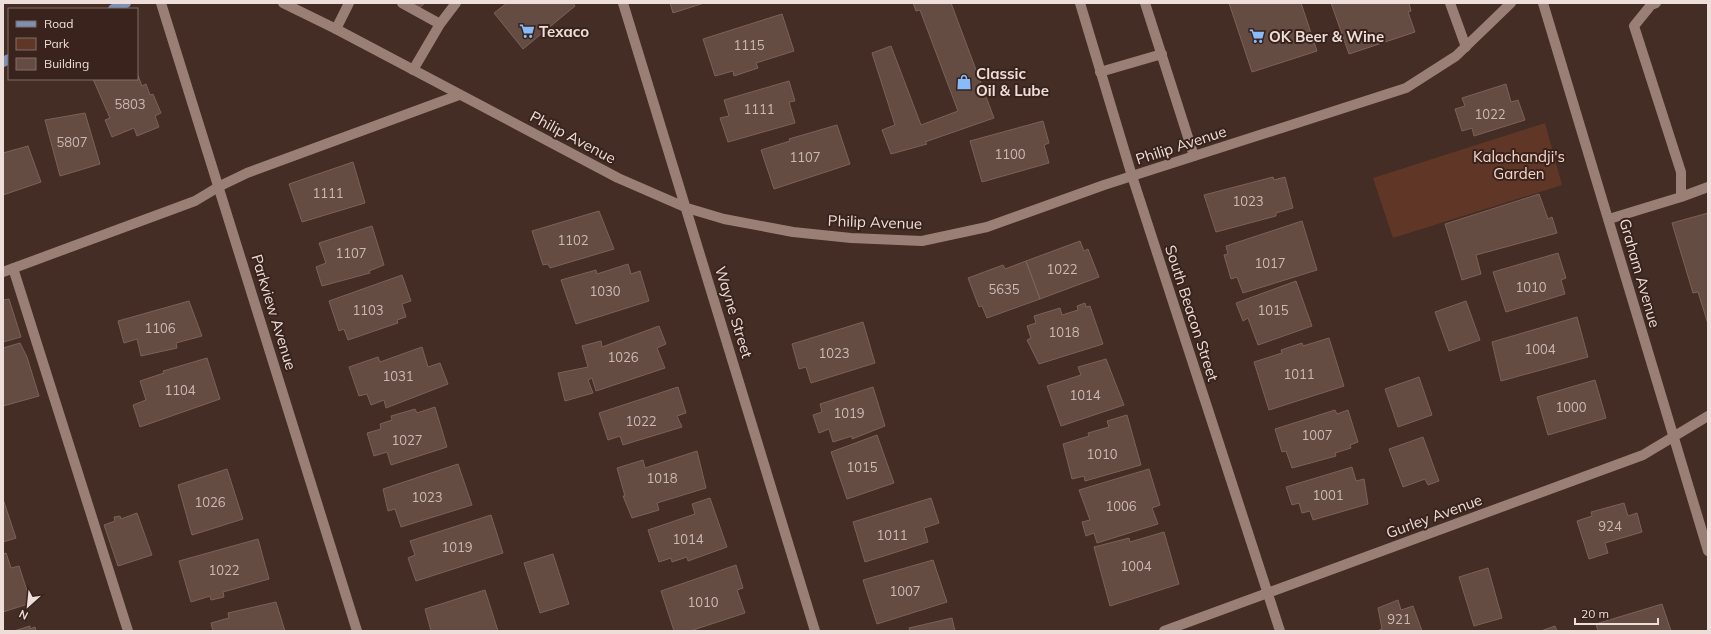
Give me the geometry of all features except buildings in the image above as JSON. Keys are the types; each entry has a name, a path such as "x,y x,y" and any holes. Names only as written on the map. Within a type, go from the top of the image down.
{"main road":[{"path":"115,8 126,3"}],"street":[{"name":"Parkview Avenue","path":"161,3 220,186 357,631"},
{"name":"Philip Avenue","path":"283,3 336,29 618,178 687,208 724,219 793,232 851,238 922,241 987,227 1132,176 1406,88 1456,56 1511,3"},
{"path":"336,29 349,3"},
{"path":"402,3 440,24"},
{"path":"413,70 440,24 456,3"},
{"name":"Wayne Street","path":"623,3 816,631"},
{"name":"South Beacon Street","path":"1080,3 1132,176 1280,631"},
{"path":"1145,3 1194,156"},
{"path":"1450,3 1466,47"},
{"name":"Graham Avenue","path":"1543,3 1609,219 1672,436 1708,551"},
{"path":"1656,3 1651,5 1634,26 1681,172 1681,197"},
{"path":"1100,72 1162,54"},
{"path":"3,272 195,201 220,186 247,173 459,95"},
{"path":"1609,219 1681,197 1708,187"},
{"path":"13,268 128,631"},
{"name":"Gurley Avenue","path":"1164,631 1643,455 1672,436 1708,416"}],"green space":[{"name":"Kalachandji's Garden","path":"1545,123 1562,185 1393,238 1373,178"}],"place":[{"name":"Texaco","path":"527,31"},
{"name":"OK Beer & Wine","path":"1257,36"},
{"name":"Classic Oil & Lube","path":"964,82"}]}
